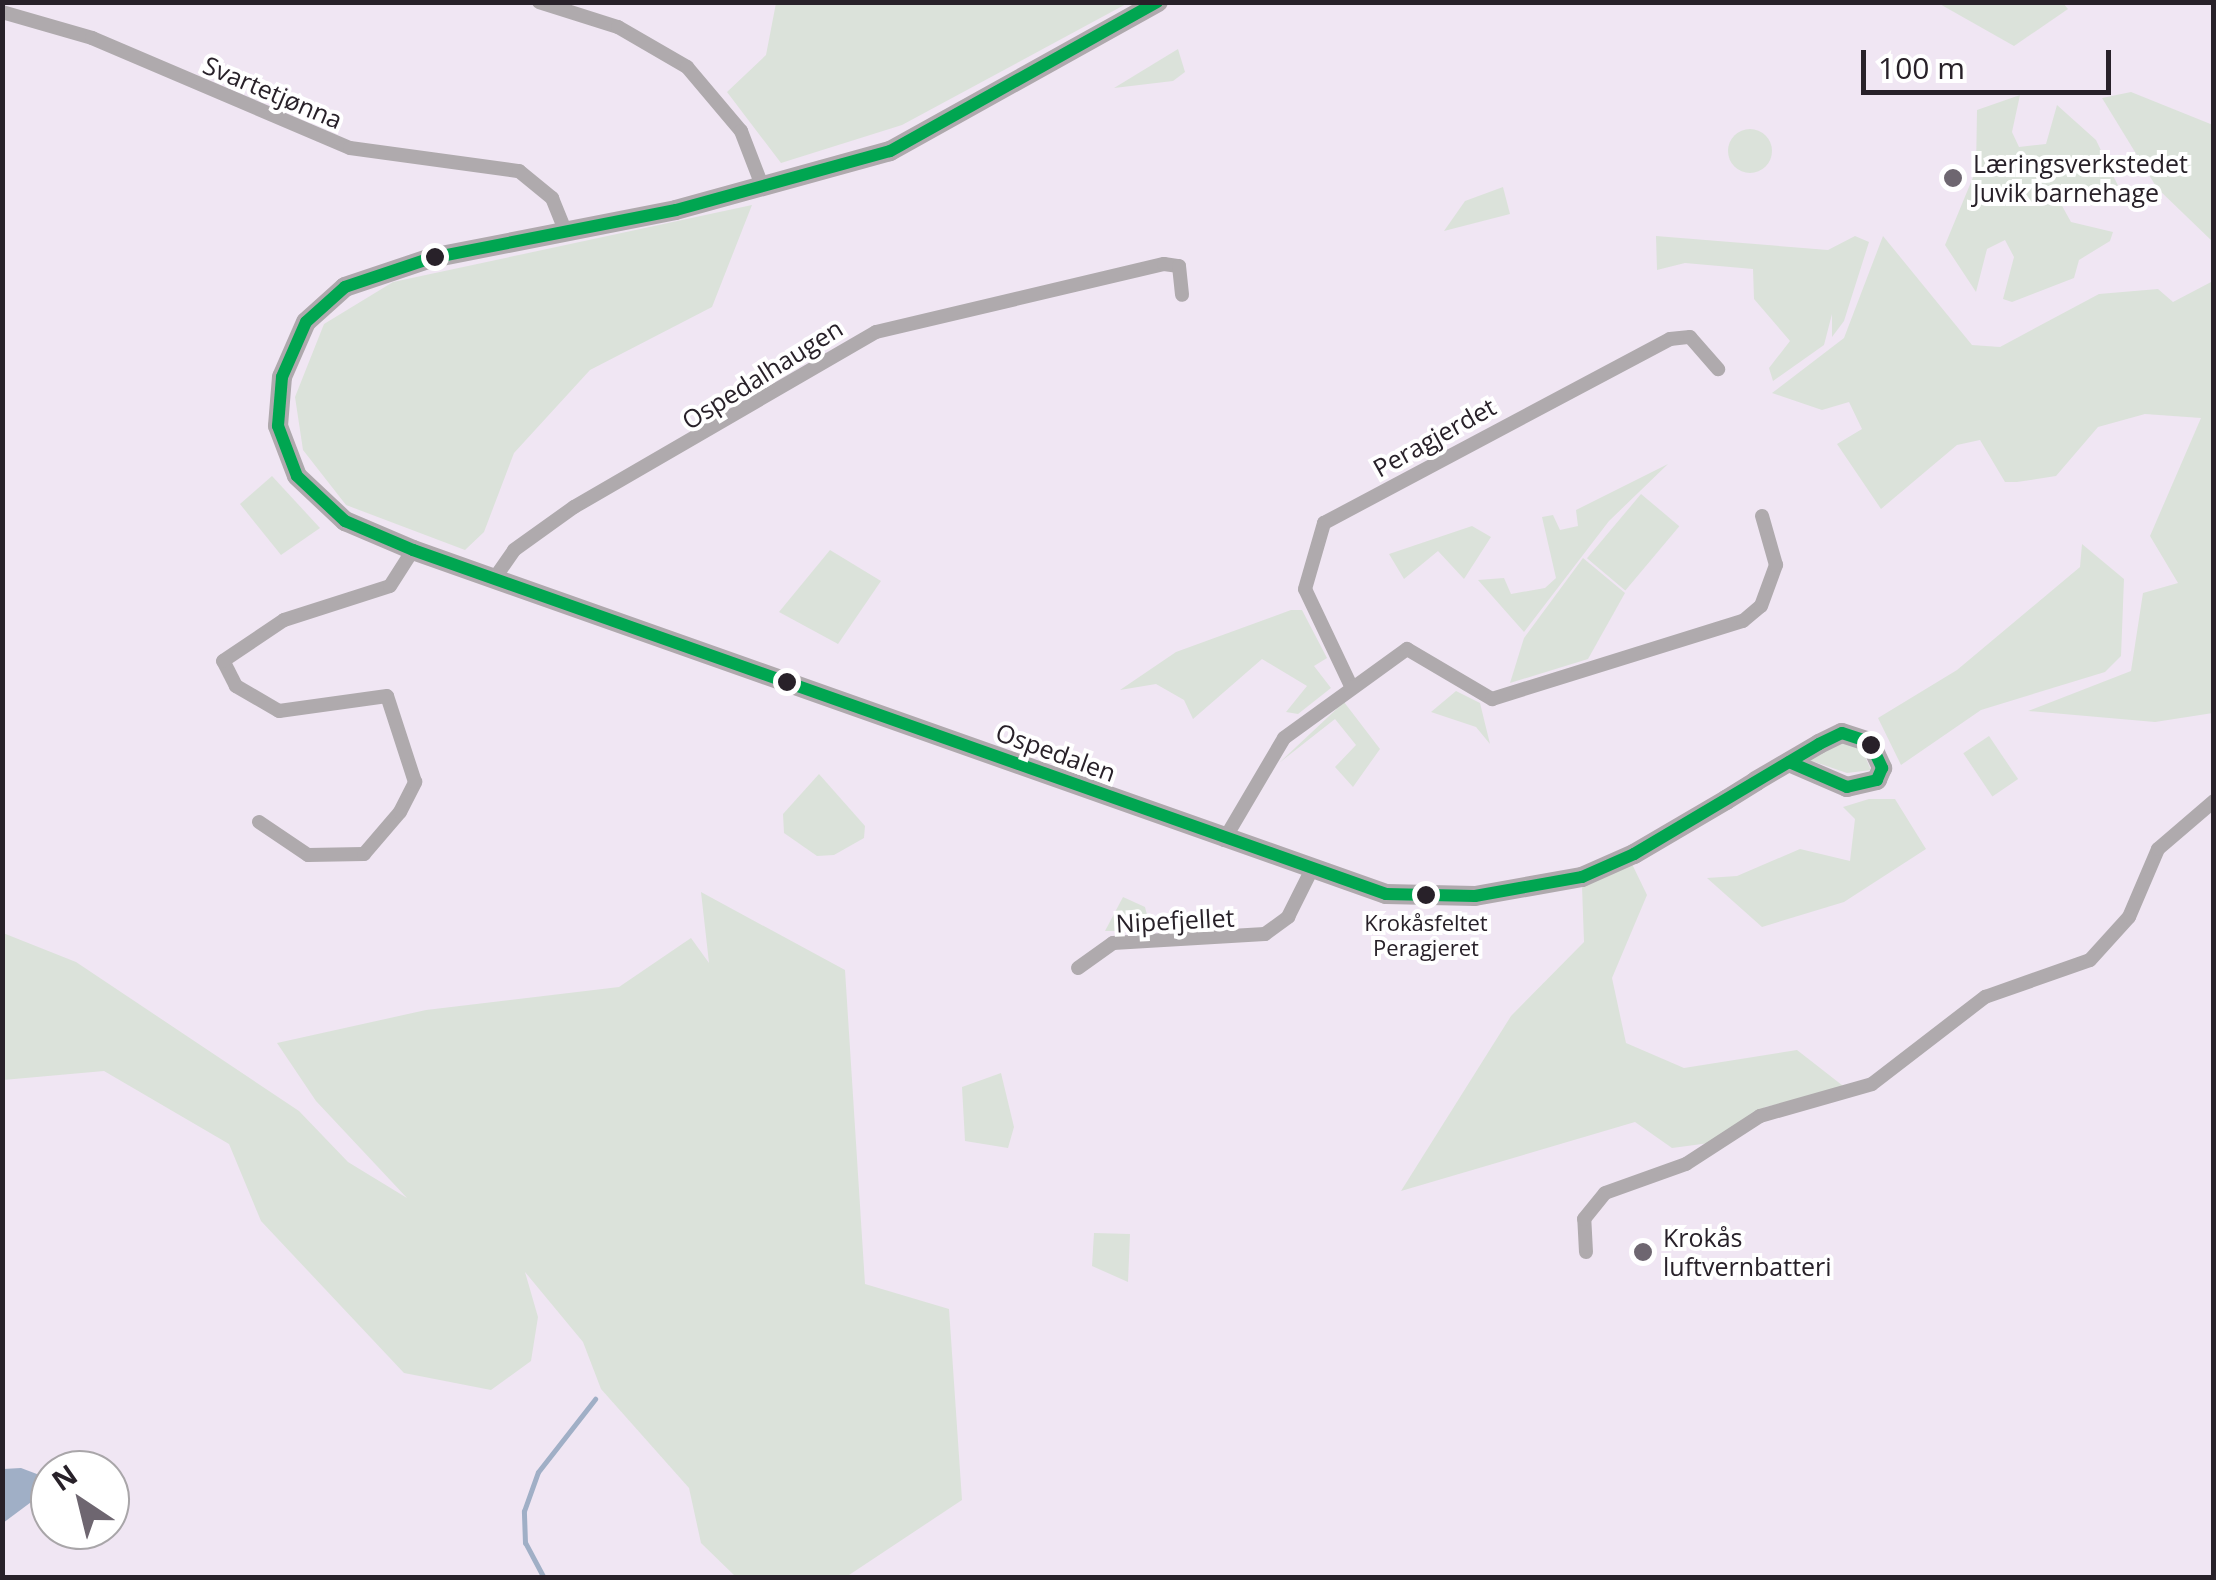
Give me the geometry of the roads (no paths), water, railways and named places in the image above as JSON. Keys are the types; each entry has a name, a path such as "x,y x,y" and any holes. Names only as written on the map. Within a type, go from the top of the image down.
{"street":[{"path":"539,2 618,27 686,67 741,131 763,188"},
{"name":"Ospedalen","path":"1158,2 927,136 763,188 364,278 323,304 296,340 276,416 297,476 345,521 413,550 1310,873 1432,899 1559,883 1634,854 1789,762"},
{"name":"Svartetjønna","path":"2,12 92,38 350,148 519,171 552,198 565,230"},
{"name":"Ospedalhaugen","path":"494,579 514,550 574,508 876,332 1164,264 1179,266 1182,295"},
{"name":"Peragjerdet","path":"1352,686 1304,589 1324,524 1670,339 1690,337 1718,368"},
{"path":"1224,840 1284,738 1407,650 1492,699 1735,625 1761,606 1776,565 1762,516"},
{"path":"259,822 308,855 364,854 400,812 415,782 387,696 278,711 236,686 222,662 284,620 390,586 413,550"},
{"path":"1586,1252 1584,1218 1605,1193 1686,1164 1760,1116 1872,1084 1985,997 2090,960 2129,917 2158,850 2214,801"},
{"name":"Nipefjellet","path":"1078,968 1113,944 1265,934 1288,917 1310,873"}],"water":[{"path":"3,1469 30,1471 30,1503 3,1523"}],"waterway":[{"path":"544,1578 525,1543 524,1511 538,1472 595,1399"}],"place":[{"name":"Læringsverkstedet Juvik barnehage","path":"1953,178"},
{"name":"Krokåsfeltet Peragjeret","path":"1426,895"},
{"name":"Krokås luftvernbatteri","path":"1643,1252"}]}
